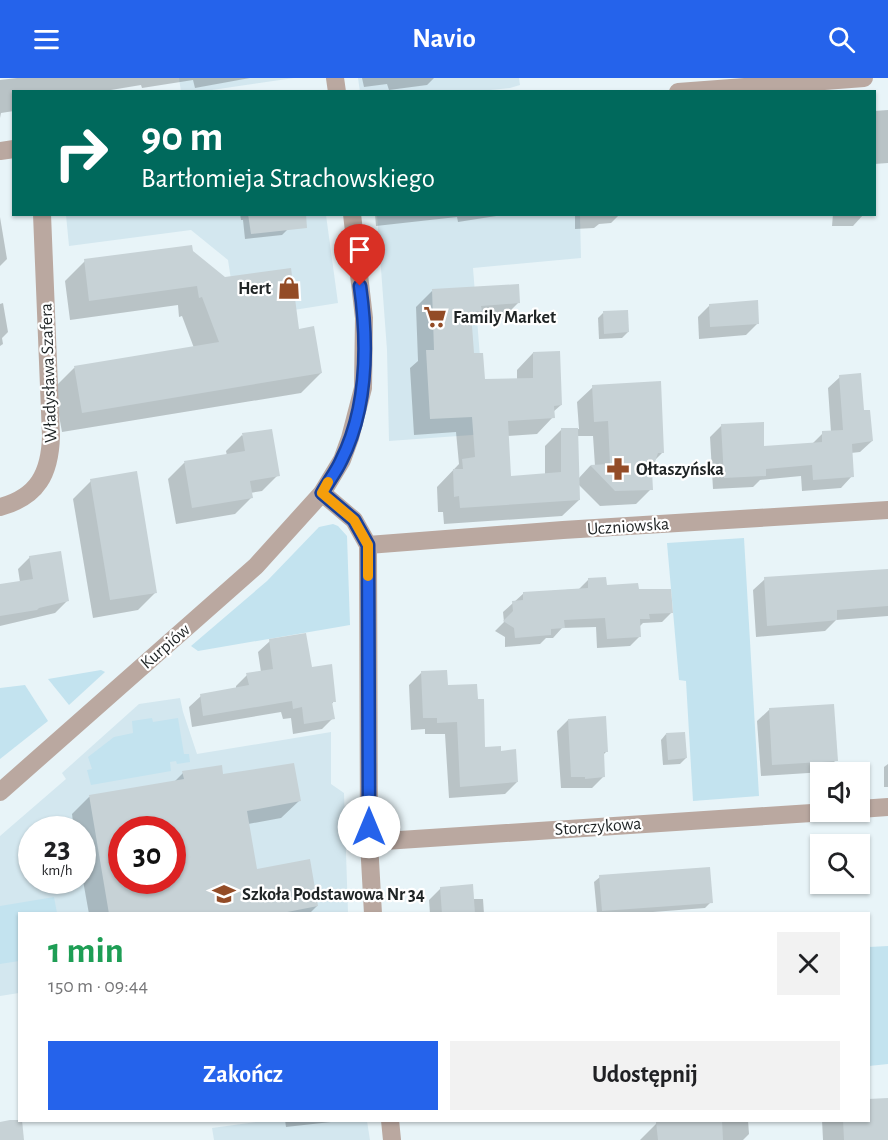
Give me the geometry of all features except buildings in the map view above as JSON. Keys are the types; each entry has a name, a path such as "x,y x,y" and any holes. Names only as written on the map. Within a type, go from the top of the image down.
{"street":[{"path":"705,90 864,78"},
{"name":"Władysława Szafera","path":"0,507 13,504 34,490 49,464 51,436 42,216"},
{"name":"Kurpiów","path":"0,792 256,566 322,493 342,460 353,429 363,388 364,318 352,216"},
{"path":"322,493 354,520 368,545 369,842 373,912"},
{"name":"Uczniowska","path":"368,545 888,510"},
{"path":"870,808 888,807"},
{"name":"Storczykowa","path":"369,842 810,813"},
{"path":"390,1122 392,1140"}],"shaded area":[{"path":"179,78 294,78 212,90 181,90"},
{"path":"358,78 519,78 520,85 490,90 360,90"},
{"path":"66,216 326,216 338,303 237,319 228,260 191,230 69,246"},
{"path":"377,216 580,216 581,258 473,268 486,434 389,441 387,350"},
{"path":"333,524 347,536 350,625 198,651 191,646 267,581 319,527"},
{"path":"744,538 759,796 693,801 686,681 679,680 667,543"},
{"path":"101,670 105,672 69,705 48,679"},
{"path":"25,685 48,721 0,759 0,688"},
{"path":"180,698 197,754 331,732 331,784 344,793 348,912 18,912 18,993 0,996 0,836 18,820 18,894 96,894 96,816 23,816 66,779 62,773 139,704"},
{"path":"152,718 153,722 178,718 184,754 189,754 190,762 177,764 176,761 170,762 171,771 91,785 87,770 92,769 88,757 114,737 133,733 132,721"},
{"path":"54,897 57,912 18,912 18,961 0,964 0,906"},
{"path":"888,946 888,1064 870,1066 870,947"},
{"path":"257,1122 367,1122 370,1140 214,1140 212,1128"}],"slow traffic":[{"path":"328,482 322,493 354,520 368,545 368,576"}],"place":[{"name":"Hert","path":"289,288"},
{"name":"Family Market","path":"435,317"},
{"name":"Ołtaszyńska","path":"618,469"},
{"name":"Szkoła Podstawowa Nr 34","path":"224,894"}],"route":[{"path":"360,286 364,318 363,388 342,460 322,493 354,520 368,545 369,827"}]}
